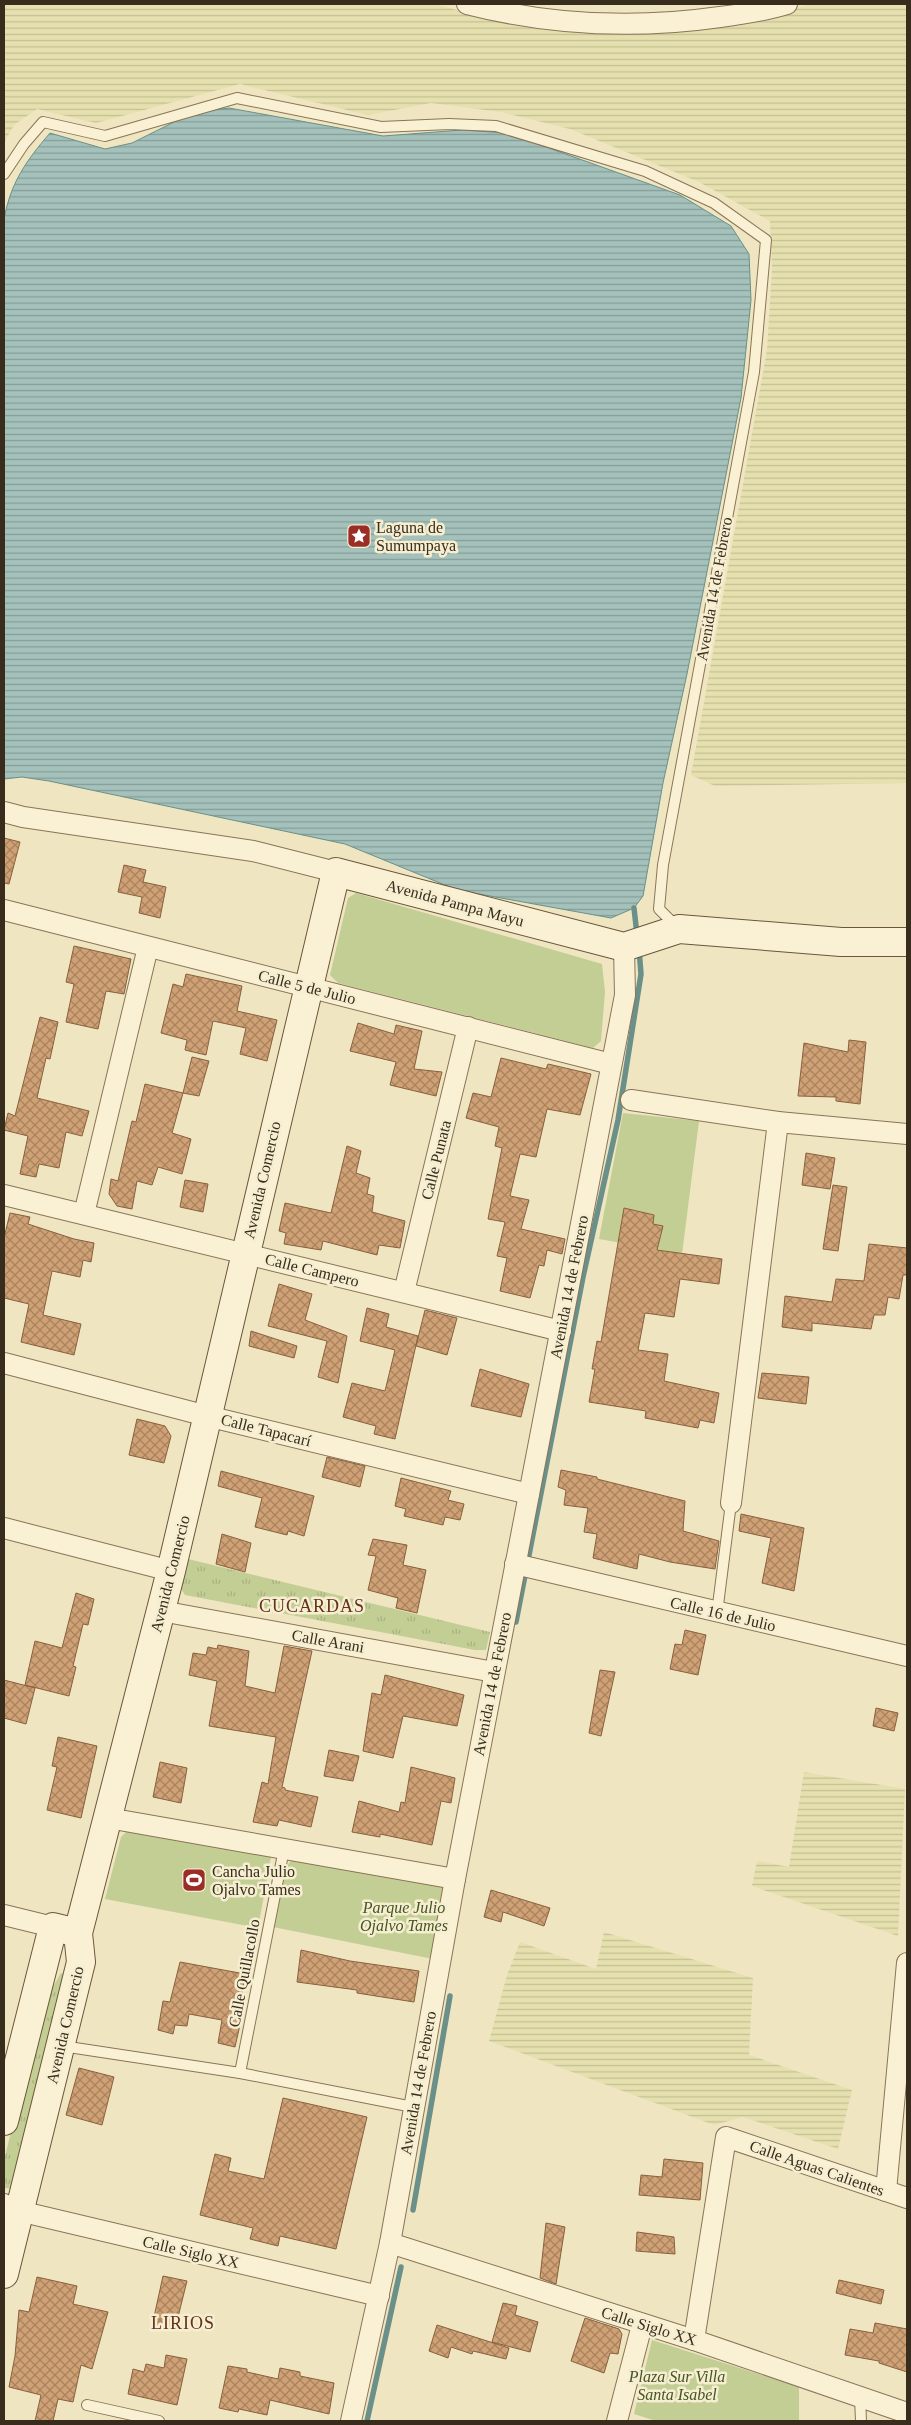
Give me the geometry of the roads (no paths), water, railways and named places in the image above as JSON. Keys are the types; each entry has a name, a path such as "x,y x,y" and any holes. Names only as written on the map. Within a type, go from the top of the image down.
{"street":[{"path":"467,4 494,11 574,23 687,22 767,11 787,4"},
{"name":"Avenida Pampa Mayu","path":"4,812 23,817 253,851 624,947"},
{"name":"Avenida Comercio","path":"4,2121 66,1930 108,1818 171,1571 336,872"},
{"name":"Calle 5 de Julio","path":"4,910 611,1064"},
{"path":"624,947 679,929 841,942 907,942"},
{"path":"84,1214 148,946"},
{"name":"Avenida 14 de Febrero","path":"351,2421 390,2243 413,2107 494,1672 524,1566 529,1494 625,995 624,947"},
{"name":"Calle Punata","path":"404,1292 468,1027"},
{"path":"631,1100 778,1122 907,1134"},
{"path":"731,1503 778,1122"},
{"name":"Calle Campero","path":"4,1195 561,1331"},
{"name":"Calle Tapacarí","path":"4,1363 207,1416 529,1494"},
{"path":"5,1532 171,1571"},
{"name":"Calle 16 de Julio","path":"524,1566 717,1613 907,1656"},
{"name":"Calle Arani","path":"161,1611 494,1672"},
{"path":"108,1818 455,1879"},
{"path":"4,1914 66,1930"},
{"name":"Avenida Comercio","path":"4,2274 12,2208 60,2045 81,1962 66,1930"},
{"path":"886,2191 907,1970"},
{"name":"Calle Aguas Calientes","path":"694,2340 726,2137 907,2198"},
{"name":"Calle Siglo XX","path":"12,2208 379,2296"},
{"name":"Calle Siglo XX","path":"390,2243 642,2325 694,2340 907,2413"},
{"path":"617,2421 642,2325"}],"lane":[{"name":"Avenida 14 de Febrero","path":"4,174 24,144 42,122 105,136 237,98 381,126 449,124 496,126 645,171 714,203 766,240 754,372 663,865 659,909 679,929"},
{"path":"717,1613 731,1503"},
{"name":"Calle Quillacollo","path":"240,2073 284,1849"},
{"path":"60,2045 240,2073 413,2107"},
{"path":"860,2397 861,2421"},
{"path":"87,2404 158,2421"}],"water":[{"name":"Laguna de Sumumpaya","path":"229,108 383,136 462,130 507,133 680,195 731,226 749,254 751,300 741,398 687,674 663,783 643,896 634,908 611,918 457,890 345,844 49,781 22,777 4,779 4,219 11,194 27,163 50,133 105,149 132,143 192,113"}],"waterway":[{"path":"634,908 637,935"},
{"path":"516,1622 583,1277 618,1120 641,974 639,949"},
{"path":"413,2210 450,1996"},
{"path":"367,2421 401,2267"}],"place":[{"name":"Laguna de Sumumpaya","path":"359,536"},
{"name":"Cancha Julio Ojalvo Tames","path":"194,1880"}],"district":[{"name":"CUCARDAS","path":"312,1606"},
{"name":"LIRIOS","path":"183,2323"}],"park label":[{"name":"Parque Julio Ojalvo Tames","path":"404,1916"},
{"name":"Plaza Sur Villa Santa Isabel","path":"677,2385"}]}
